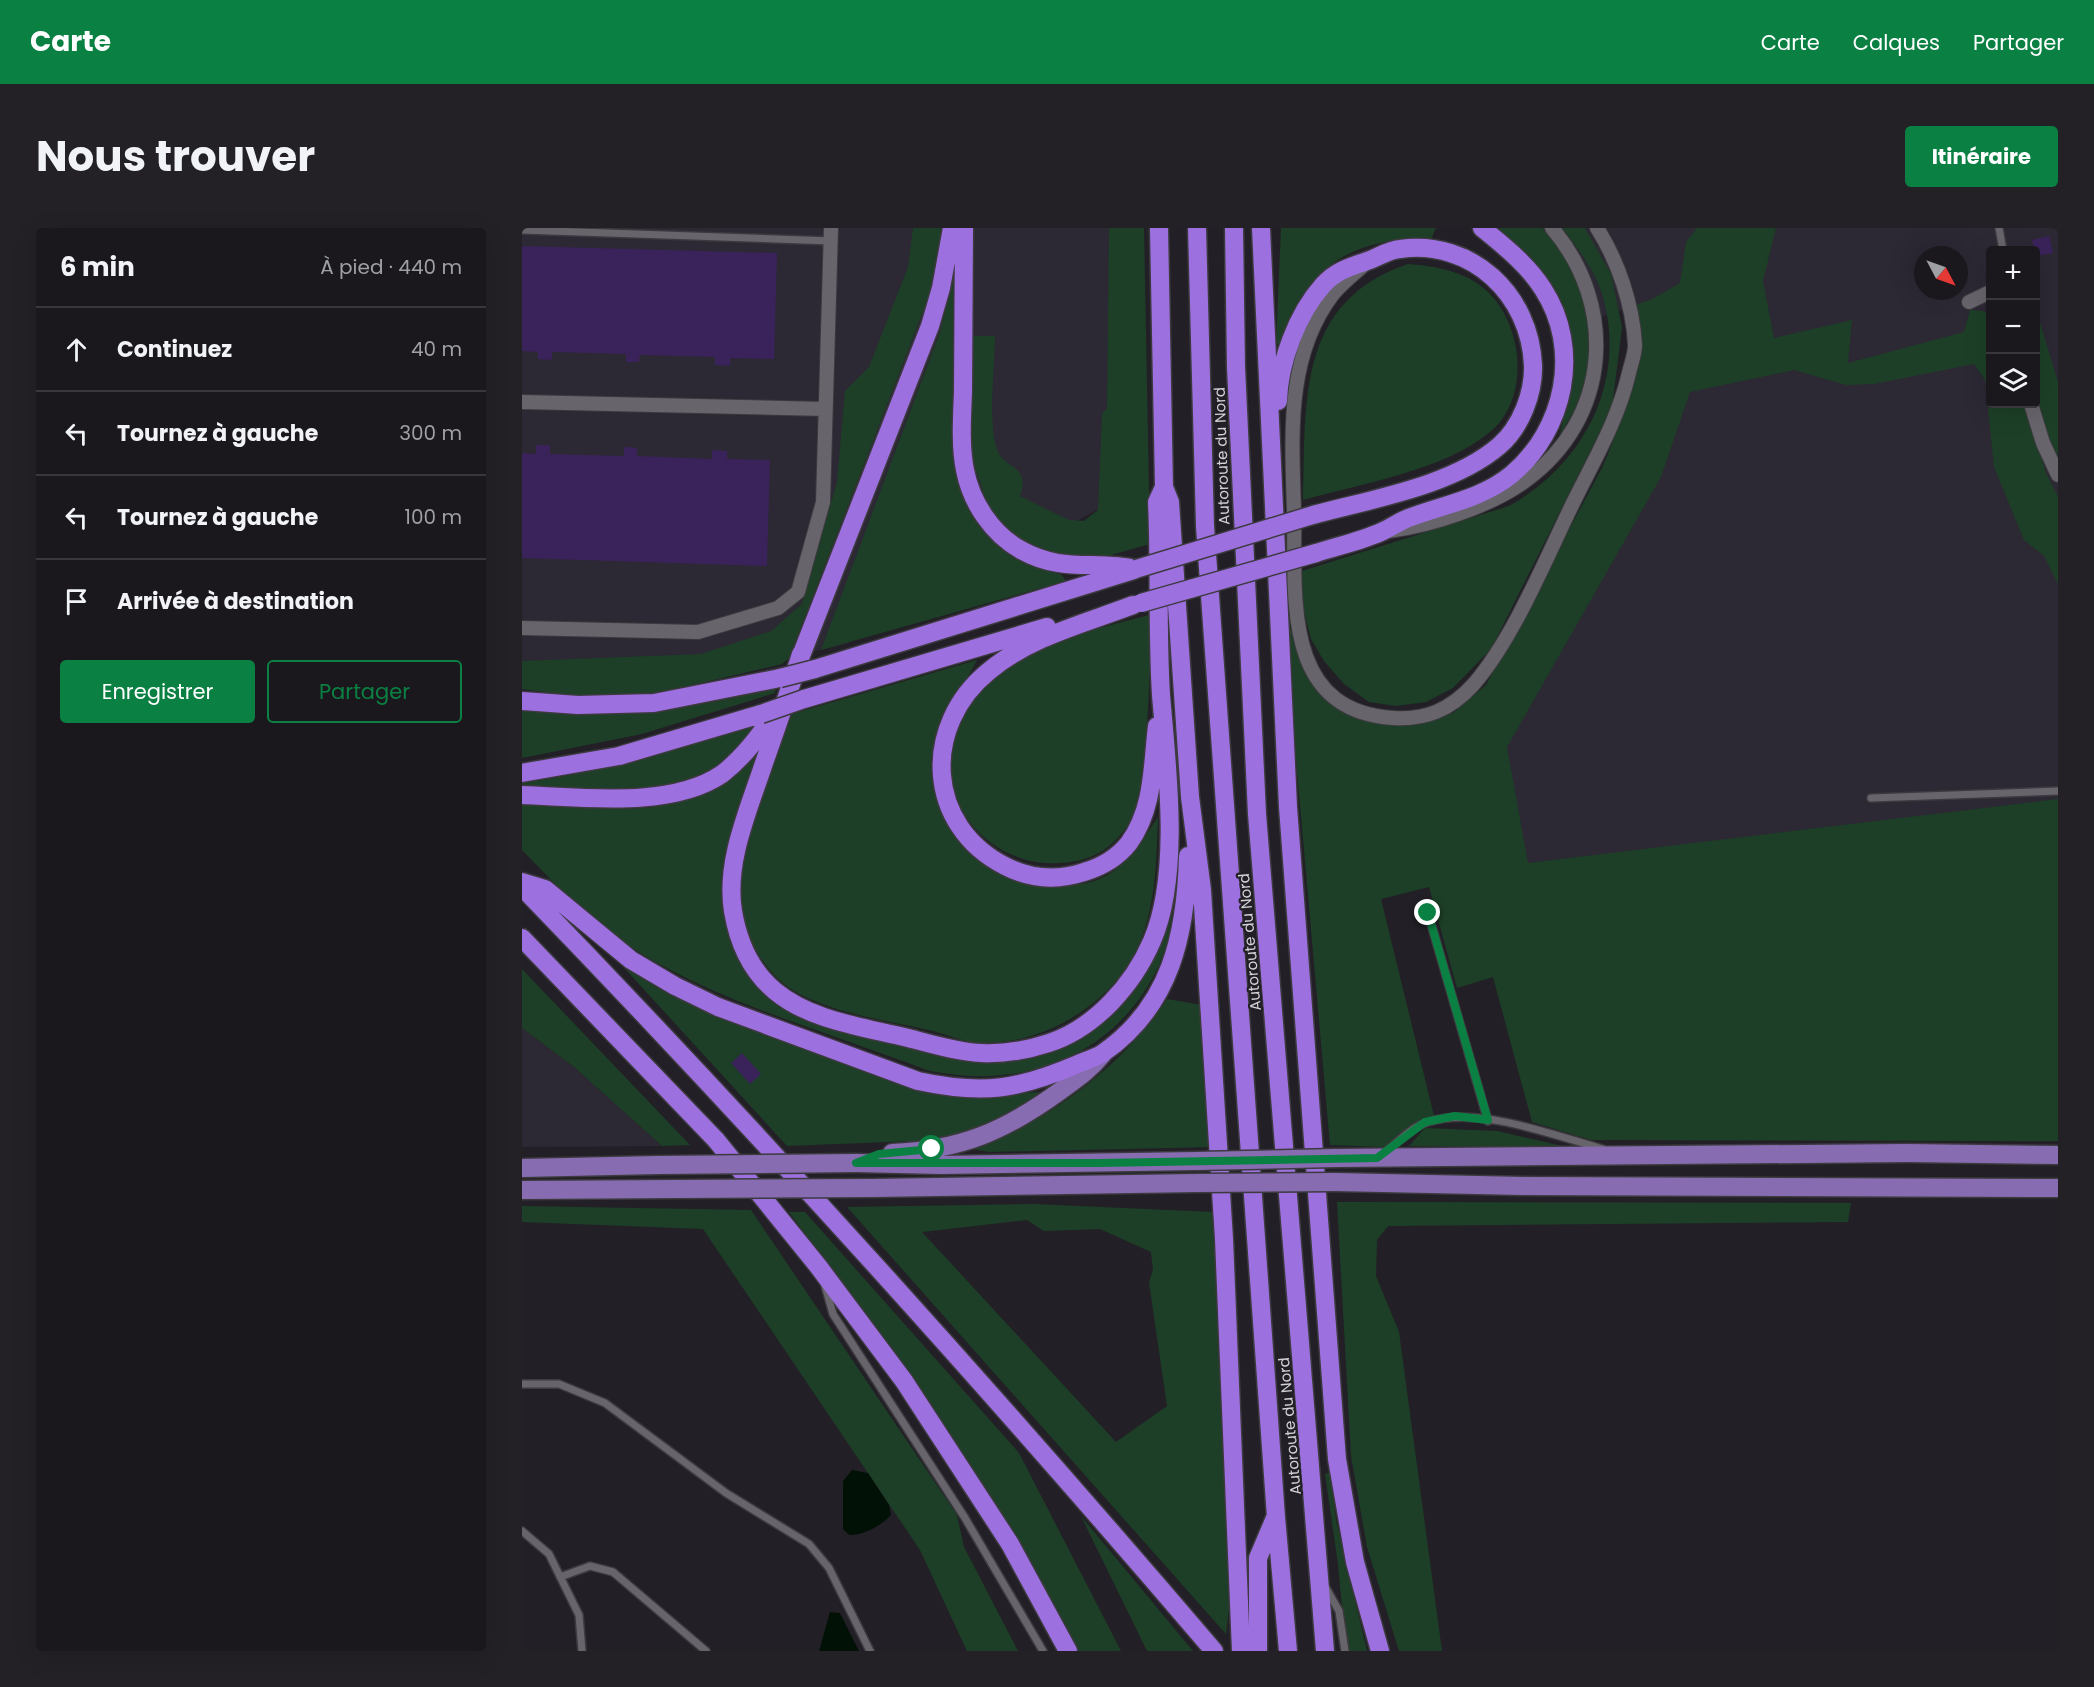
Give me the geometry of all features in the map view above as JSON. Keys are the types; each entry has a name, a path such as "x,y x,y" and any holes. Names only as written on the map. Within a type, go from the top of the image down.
{"highway":[{"path":"522,795 644,797 687,791 722,774 754,743 779,708 930,326 941,288 952,228"},
{"path":"964,228 963,431 965,470 976,502 995,531 1021,550 1056,564 1087,567 1113,564 1136,569"},
{"path":"1159,228 1164,487 1170,502 1190,797 1202,890 1224,1239 1241,1651"},
{"name":"Autoroute du Nord","path":"1197,228 1205,526 1276,1517 1288,1651"},
{"name":"Autoroute du Nord","path":"1234,228 1236,378 1257,814 1321,1578 1325,1651"},
{"path":"1260,228 1272,448 1278,645 1287,796 1337,1459 1355,1562 1380,1651"},
{"path":"522,773 619,756 1068,621 1137,604 1316,553 1381,532 1407,519 1444,508 1510,476 1536,450 1553,419 1563,386 1564,364 1557,317 1543,288 1511,252 1482,228"},
{"path":"522,701 578,705 654,703 780,678 1313,515 1423,485 1483,457 1511,433 1520,421 1531,385 1533,358 1528,331 1515,302 1490,274 1468,259 1428,249 1400,249 1350,265 1324,284 1302,314 1290,346 1278,391 1277,419 1272,448"},
{"path":"801,654 740,838 733,873 732,907 739,939 753,967 773,990 796,1006 829,1019 981,1053 1017,1051 1051,1042 1084,1026 1113,1001 1132,978 1153,939 1164,894 1169,841 1167,737 1161,694 1157,502 1164,487"},
{"path":"1137,604 1036,641 1011,654 987,672 964,697 946,730 941,776 953,816 968,838 986,856 1017,872 1041,878 1071,877 1114,858 1128,845 1141,825 1149,802 1161,694"},
{"path":"522,882 545,889 631,960 675,986 718,1006 918,1081 952,1088 1010,1088 1061,1073 1102,1054 1135,1026 1158,993 1177,952 1187,903 1190,797"},
{"path":"522,887 644,1014 963,1364 1214,1651"},
{"path":"522,938 716,1140 821,1269 904,1381 1010,1544 1068,1651"},
{"path":"1258,1651 1258,1558 1276,1517"}],"main road":[{"path":"856,1163 879,1154 913,1152 956,1144 1001,1130 1038,1107 1093,1066 1102,1054"},
{"path":"522,1168 856,1163 941,1165 1554,1156 2058,1155"},
{"path":"522,1190 1335,1182 2058,1188"}],"street":[{"path":"1381,532 1407,529 1447,517 1525,482 1552,458 1574,428 1594,376 1598,351 1589,293 1573,256 1552,228"},
{"path":"1370,260 1335,292 1315,322 1303,351 1294,394 1292,428 1296,628 1308,666 1324,686 1346,705 1370,716 1405,719 1434,715 1471,686 1501,647 1621,407 1635,347 1627,300 1612,253 1597,228"},
{"path":"522,628 698,632 778,608 789,602 798,592 823,501 831,235"},
{"path":"1969,302 1986,294"},
{"path":"522,402 825,410"},
{"path":"2032,408 2043,443 2058,475"}],"lane":[{"path":"1999,228 2002,246"},
{"path":"522,230 831,235"},
{"path":"1871,798 2058,791"},
{"path":"1428,913 1488,1120"},
{"path":"1377,1158 1425,1122 1455,1116 1508,1123 1629,1156"},
{"path":"821,1269 833,1314 965,1518 1043,1651"},
{"path":"522,1384 560,1383 605,1403 726,1493 808,1544 829,1568 870,1651"},
{"path":"522,1531 549,1554 579,1616 582,1651"},
{"path":"560,1577 590,1566 613,1572 706,1651"},
{"path":"1321,1578 1339,1611 1345,1651"}],"shaded area":[{"path":"522,228 1137,228 1129,493 845,644 687,683 522,684"},
{"path":"1512,228 2058,228 2058,862 1503,937 1502,702 1643,429 1652,299 1571,328 1550,273"},
{"path":"522,1028 574,1067 662,1146 522,1147"},
{"path":"852,1470 868,1473 889,1505 891,1515 872,1529 860,1534 849,1535 843,1529 843,1481"},
{"path":"830,1612 840,1613 859,1651 819,1651"}],"green space":[{"path":"913,228 942,228 932,288 789,658 782,664 658,693 577,696 522,689 522,661 701,654 771,631 802,604 837,482 845,391 869,367 908,267"},
{"path":"1109,228 1144,228 1150,544 1104,557 1068,561 1036,549 1009,532 989,510 967,441 971,336 995,336 992,413 995,442 1002,458 1020,473 1023,486 1020,496 1069,520 1084,521 1098,510 1102,414 1107,408"},
{"path":"1281,228 1436,228 1431,239 1383,242 1352,252 1337,260 1324,270 1308,289 1281,345 1276,344"},
{"path":"1495,228 1542,228 1559,245 1571,264 1584,300 1590,340 1586,378 1579,401 1559,437 1573,382 1572,339 1557,293 1534,263"},
{"path":"1562,228 1585,228 1611,274 1622,327 1612,408 1491,649 1453,688 1426,702 1396,706 1369,702 1344,684 1324,661 1311,639 1303,608 1302,571 1509,506 1536,488 1559,467 1579,443 1594,416 1604,387 1609,357 1609,326 1602,294 1595,277"},
{"path":"1697,228 1776,228 1763,281 1774,338 1852,320 1848,363 1964,332 1970,310 1983,311 1986,313 1986,390 1985,380 1974,364 1874,384 1846,385 1794,370 1690,392 1661,477 1507,747 1528,863 2058,799 2058,1141 1591,1140 1532,1122 1493,977 1457,988 1429,887 1381,899 1434,1116 1383,1147 1330,1145 1287,657 1290,628 1312,674 1339,705 1373,721 1417,724 1453,713 1486,685 1603,466 1624,414 1633,357 1629,307 1652,299 1680,283 1686,242"},
{"path":"1408,264 1440,268 1471,279 1488,292 1500,307 1509,324 1518,363 1512,401 1503,418 1490,432 1450,456 1401,474 1303,500 1308,392 1315,360 1326,330 1345,303 1371,281"},
{"path":"953,280 957,283 959,461 1004,549 1029,564 1062,575 1066,581 821,650 940,332"},
{"path":"2040,322 2058,382 2058,456 2043,427 2039,408"},
{"path":"1988,408 2026,408 2046,473 2058,497 2058,584 2044,556 2024,540 1994,467"},
{"path":"1152,614 1147,724 1141,784 1128,825 1115,841 1099,853 1072,862 1036,862 1013,855 992,844 975,828 961,809 953,787 950,763 953,738 970,705 996,677 1016,662 1047,645"},
{"path":"977,660 937,735 931,766 941,810 953,831 970,850 990,865 1013,876 1037,883 1062,886 1087,883 1110,874 1120,866 1137,848 1158,817 1152,900 1141,940 1120,976 1090,1006 1053,1028 1022,1038 987,1043 970,1042 841,1010 807,998 791,989 774,975 754,946 742,914 740,893 743,868 756,814 792,714"},
{"path":"776,687 775,693 642,734 522,758 522,708 586,714 618,714 713,702"},
{"path":"759,723 737,752 701,777 670,788 604,790 522,786 522,783 642,758"},
{"path":"768,740 723,884 726,925 741,960 781,1006 1010,1058 1119,1004 1175,881 1169,935 1159,965 1141,996 1120,1022 1095,1042 1067,1058 1036,1069 1004,1075 970,1076 931,1071 762,1010 710,989 660,964 599,925 522,850 522,802 589,808 636,809 680,802 700,794 717,783"},
{"path":"617,960 960,1095 1046,1092 1013,1117 939,1140 787,1146"},
{"path":"522,969 690,1145 662,1146 574,1067 522,1028"},
{"path":"1167,999 1203,1005 1211,1147 989,1152 972,1149 1028,1124 1082,1089 1129,1047"},
{"path":"1425,1128 1497,1131 1567,1147 1409,1146"},
{"path":"1337,1202 1851,1203 1848,1222 1388,1226 1377,1240 1376,1276 1399,1332 1442,1651 1399,1651 1367,1547 1351,1456"},
{"path":"1034,1204 1213,1212 1230,1600 1226,1634 847,1207","holes":["1027,1220 1044,1231 1100,1229 1151,1252 1153,1270 1149,1282 1167,1406 1116,1442 922,1232"]},
{"path":"522,1206 751,1210 957,1515 964,1547 1018,1651 967,1651 920,1550 703,1229 522,1222"},
{"path":"789,1212 805,1212 1019,1453 1121,1651 1078,1651 1015,1535 980,1480 906,1371"},
{"path":"1331,1472 1336,1520 1367,1651 1349,1651 1345,1639 1338,1564 1325,1474"},
{"path":"1081,1516 1193,1651 1147,1651"}],"building":[{"path":"2049,236 2053,253 2040,255 2040,246 2034,246 2032,240"},
{"path":"522,246 777,253 774,359 730,358 730,366 715,365 715,357 640,355 639,362 626,362 626,354 552,352 552,360 538,359 538,352 522,351"},
{"path":"536,445 550,445 550,454 624,456 624,447 637,448 637,456 712,459 712,450 727,451 727,459 770,460 767,566 522,558 522,453 536,454"},
{"path":"742,1053 761,1074 750,1084 731,1063"}],"route":[{"path":"932,1149 879,1154 856,1163 941,1165 1377,1158 1425,1122 1455,1116 1488,1120 1428,913"}]}
